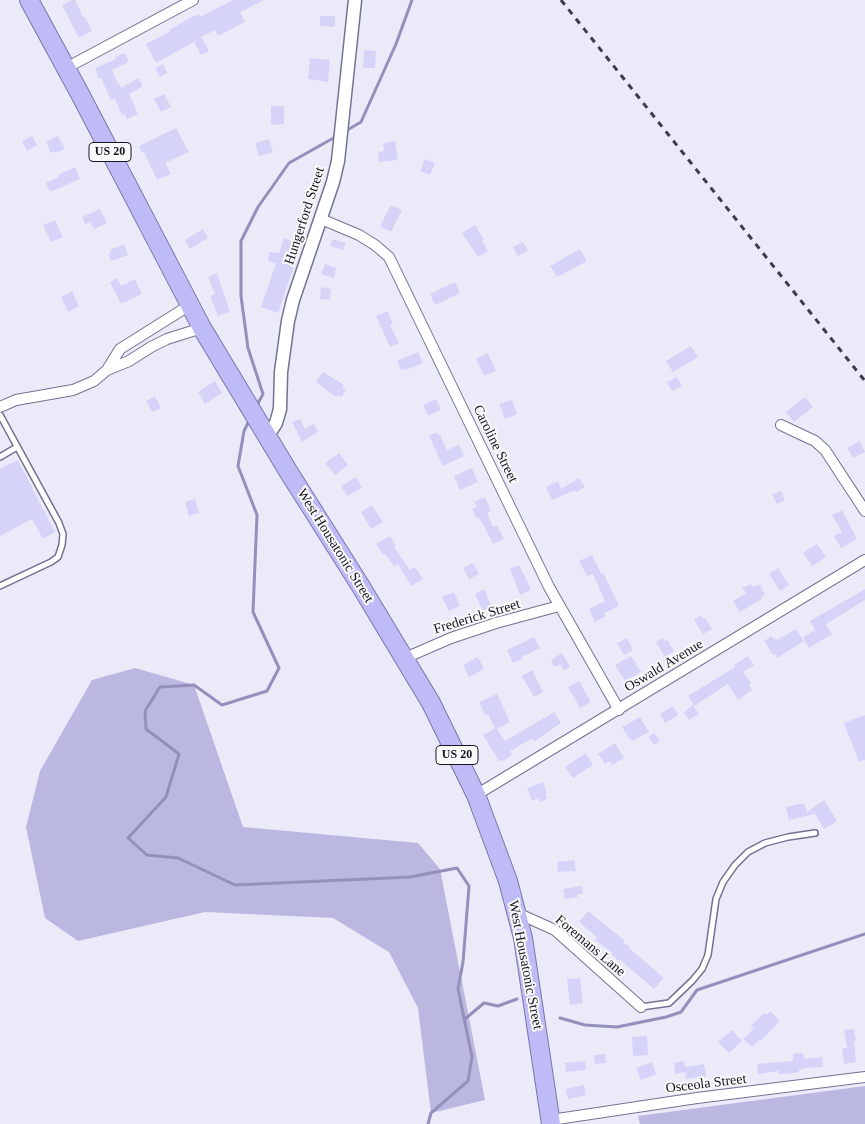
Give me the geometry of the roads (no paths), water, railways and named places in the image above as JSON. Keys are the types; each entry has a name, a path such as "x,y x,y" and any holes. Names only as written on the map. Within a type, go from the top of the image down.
{"highway":[{"name":"West Housatonic Street","path":"29,0 202,328 264,432 405,658 448,736 476,795 498,851 523,938 551,1122"}],"street":[{"path":"66,68 193,0"},
{"name":"Hungerford Street","path":"264,432 276,423 280,408 282,364 293,300 333,182 340,149 355,0"},
{"name":"Caroline Street","path":"321,219 359,235 389,257 559,606 619,710"},
{"path":"107,370 120,349 190,305"},
{"path":"0,407 16,400 73,390 94,381 107,370 129,361 167,339 202,328"},
{"path":"781,425 810,438 825,450 865,511"},
{"name":"Oswald Avenue","path":"476,795 865,560"},
{"name":"Frederick Street","path":"405,658 451,638 559,606"},
{"name":"Foremans Lane","path":"517,913 555,930 641,1007"},
{"name":"Osceola Street","path":"551,1122 707,1097 865,1077"}],"lane":[{"path":"0,415 59,523 63,534 58,557 0,586"},
{"path":"0,457 17,447"},
{"path":"641,1007 669,1002 702,969 708,955 716,899 723,882 748,852 765,843 788,836 815,833"}],"waterway":[{"path":"344,132 361,122 396,44 412,0"},
{"path":"256,407 263,394 248,348 241,296 241,241 258,207 289,163 337,136"},
{"path":"250,419 244,431 238,466 257,515 253,612 279,668 267,691 222,705 194,685 160,687 145,711 146,729 179,754 166,797 128,838 147,855 178,858 235,885 410,877 457,868 469,886 463,962 458,989 472,1057 468,1081 431,1113 428,1124"},
{"path":"560,1018 585,1025 617,1027 666,1017 681,1012 697,990 865,934"},
{"path":"465,1019 484,1003 498,1006 517,999"}],"railway":[{"path":"561,0 865,381"}]}
